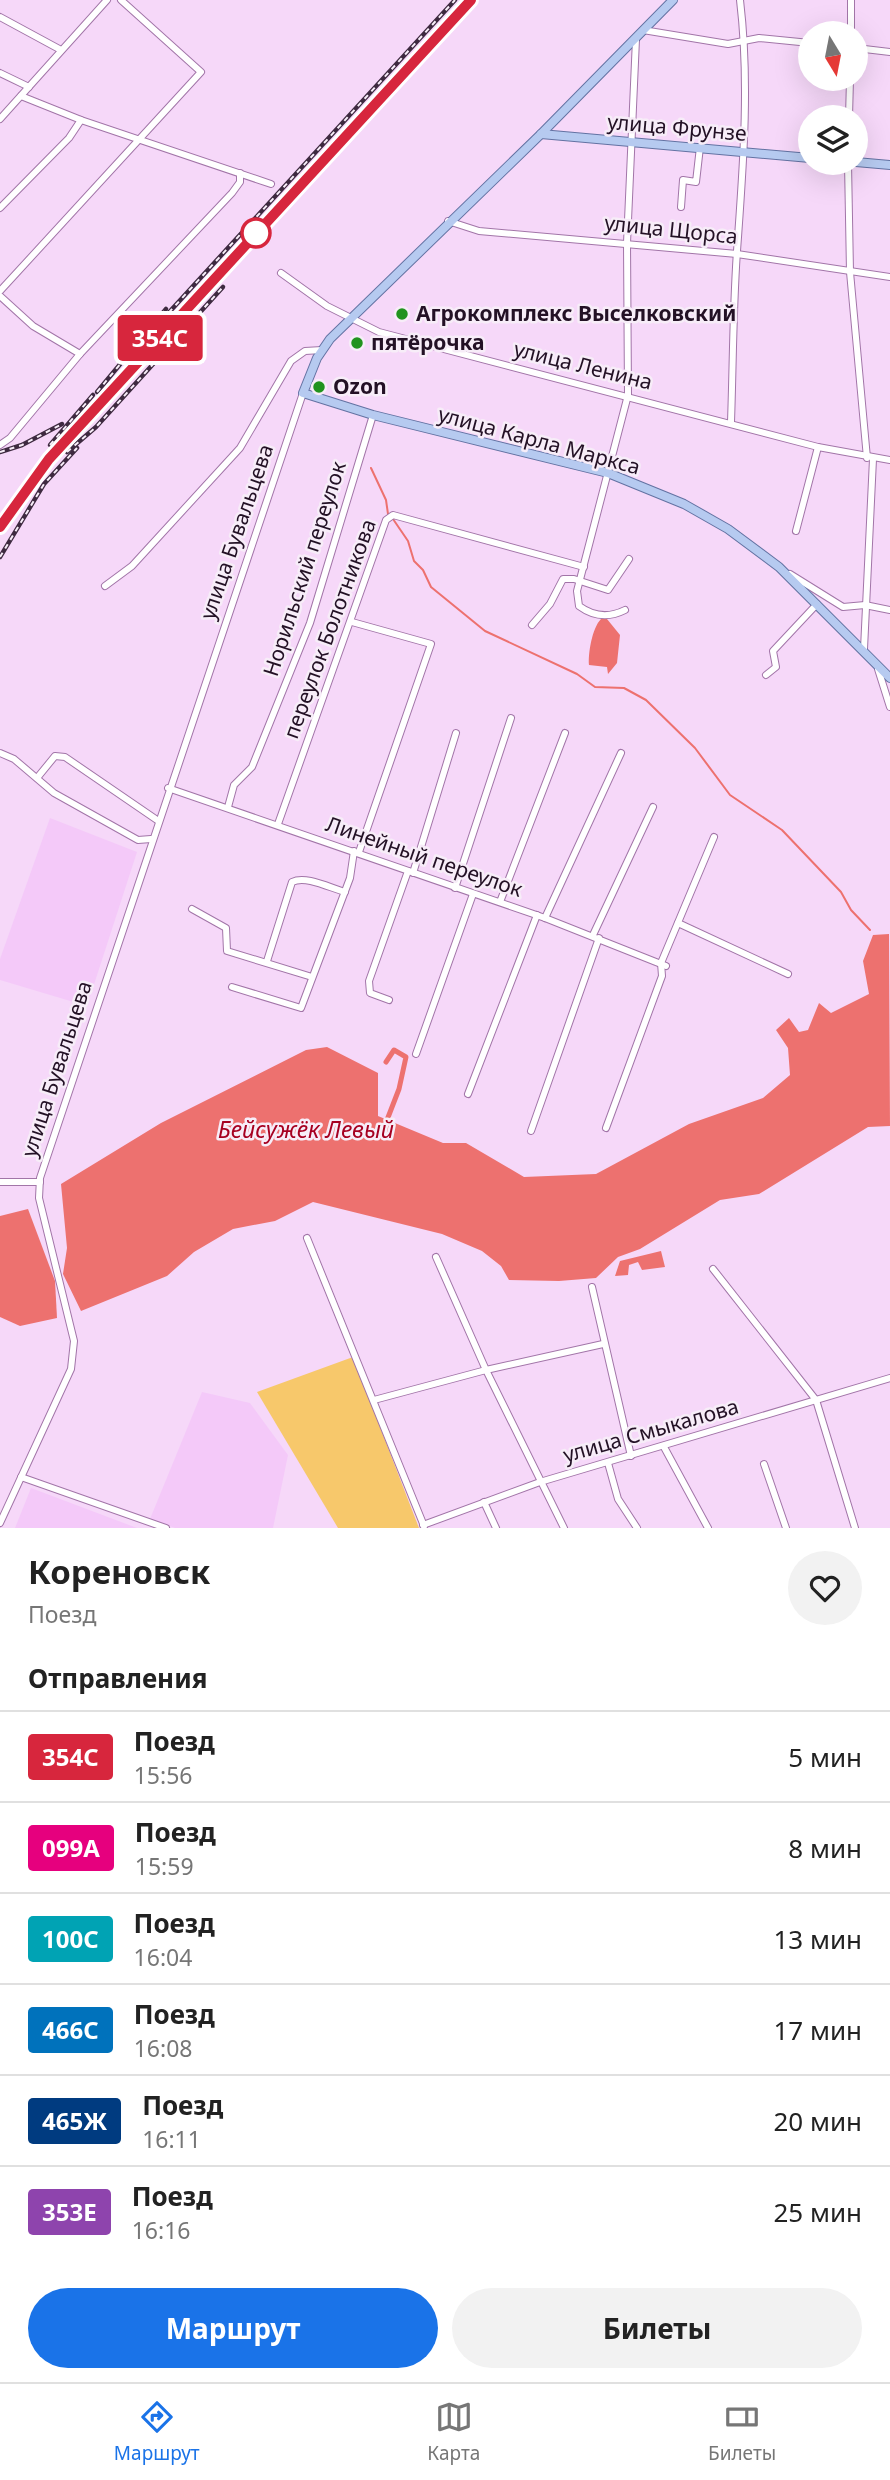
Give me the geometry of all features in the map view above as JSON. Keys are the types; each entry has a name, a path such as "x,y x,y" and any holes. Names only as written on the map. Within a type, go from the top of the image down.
{"main road":[{"name":"улица Бувальцева","path":"303,393 322,351 351,319 448,221 541,134 673,0"},
{"name":"улица Фрунзе","path":"541,134 798,157"},
{"path":"868,163 890,165"},
{"name":"улица Карла Маркса","path":"303,393 373,415 608,473 684,504 728,529 779,567 864,649 878,669 890,678"}],"street":[{"path":"0,119 107,0"},
{"path":"0,290 201,72 121,0"},
{"path":"731,422 737,254 745,151 745,40 740,0"},
{"path":"851,0 851,21"},
{"path":"0,16 61,50"},
{"path":"643,30 728,44 759,38 798,42"},
{"path":"625,610 604,616 584,609 578,602 579,580 628,396 629,140 636,39"},
{"path":"868,49 890,52"},
{"path":"0,73 29,87"},
{"path":"21,96 81,120 271,184"},
{"path":"0,208 69,138 81,120"},
{"path":"681,207 682,180 696,182 700,147"},
{"path":"0,446 10,439 80,354 232,193 240,182 240,173"},
{"path":"848,175 850,272 870,458 864,649"},
{"name":"улица Щорса","path":"448,221 479,230 737,254 890,277"},
{"name":"улица Ленина","path":"281,273 351,319 379,332 731,422 818,447 890,460"},
{"path":"0,296 33,326 80,354"},
{"path":"105,586 132,566 245,442 290,361 305,351 322,351"},
{"name":"улица Бувальцева","path":"0,1523 71,1369 74,1341 39,1198 40,1182 157,820 303,393"},
{"name":"Норильский переулок","path":"228,807 234,785 252,767 310,622 373,415"},
{"path":"796,531 818,447"},
{"name":"переулок Болотникова","path":"278,824 352,622 386,520 393,515 584,567"},
{"path":"532,625 550,604 563,579 579,580 608,590 629,559"},
{"path":"779,567 835,603 849,608 865,605 890,610"},
{"path":"766,675 776,667 773,651 817,604"},
{"path":"232,987 302,1008 431,644 352,622"},
{"path":"878,669 890,706"},
{"path":"455,888 511,718"},
{"path":"389,1000 370,993 369,981 411,872 456,733"},
{"path":"500,902 565,733"},
{"path":"0,753 14,759 54,793 138,840 151,839"},
{"path":"545,918 621,753"},
{"path":"37,778 55,756 65,757 157,820"},
{"name":"Линейный переулок","path":"168,788 596,936 664,965"},
{"path":"531,1130 596,936 653,807"},
{"path":"606,1128 662,976 678,923 714,837"},
{"path":"267,961 292,882 298,879 345,892"},
{"path":"416,1054 474,894"},
{"path":"191,909 226,928 227,951 267,961 312,977"},
{"path":"468,1094 537,915"},
{"path":"678,923 788,974"},
{"path":"0,1182 40,1182"},
{"path":"307,1238 424,1526"},
{"path":"436,1257 486,1370 564,1528"},
{"path":"713,1269 817,1400 855,1528"},
{"path":"592,1287 631,1456"},
{"path":"374,1400 486,1370 603,1344"},
{"name":"улица Смыкалова","path":"424,1526 540,1482 890,1378"},
{"path":"664,1447 708,1528"},
{"path":"608,1463 618,1499 637,1528"},
{"path":"764,1464 786,1528"},
{"path":"21,1476 166,1528"},
{"path":"484,1502 496,1528"}],"shaded area":[{"path":"50,818 137,852 87,1006 0,980 0,959"},
{"path":"353,1357 419,1528 338,1528 257,1392"},
{"path":"202,1392 250,1403 288,1455 273,1528 175,1528 150,1519"},
{"path":"31,1488 137,1528 15,1528"}],"water":[{"path":"601,619 607,619 620,635 617,663 608,674 607,667 589,665 591,641"},
{"name":"Бейсужёк Левый","path":"889,934 890,1126 868,1127 759,1194 720,1200 640,1249 618,1257 596,1278 559,1281 509,1280 501,1266 482,1251 442,1234 313,1202 275,1221 233,1229 194,1252 167,1276 81,1311 63,1274 67,1248 61,1184 161,1123 306,1050 327,1047 378,1073 378,1116 443,1143 466,1143 524,1177 596,1174 689,1124 763,1098 790,1075 788,1048 776,1030 789,1018 799,1032 808,1030 819,1003 831,1013 869,994 863,961 873,935"},
{"path":"28,1209 55,1281 57,1318 20,1326 0,1317 0,1216"},
{"path":"661,1251 665,1267 642,1270 638,1262 629,1265 628,1275 615,1276 620,1261"}],"waterway":[{"path":"371,468 386,500 388,514"},
{"path":"393,519 408,541 414,561 423,570 431,587 485,631 577,674 595,687 624,688 646,700 695,748 730,795 782,830 841,892 851,910 870,930"},
{"path":"386,1062 394,1050 406,1057 399,1089 387,1120"}],"railway":[{"path":"162,320 455,0"},
{"path":"0,527 49,459 471,0"},
{"path":"67,452 96,427 223,287"},
{"path":"97,392 166,309"},
{"path":"50,445 93,395"},
{"path":"0,452 22,445 62,424"},
{"path":"0,557 44,484 77,448"}],"train":[{"name":"354С","path":"0,527 49,459 471,0"}],"place":[{"name":"Агрокомплекс Выселковский","path":"402,314"},
{"name":"пятёрочка","path":"357,343"},
{"name":"Ozon","path":"319,387"}]}
